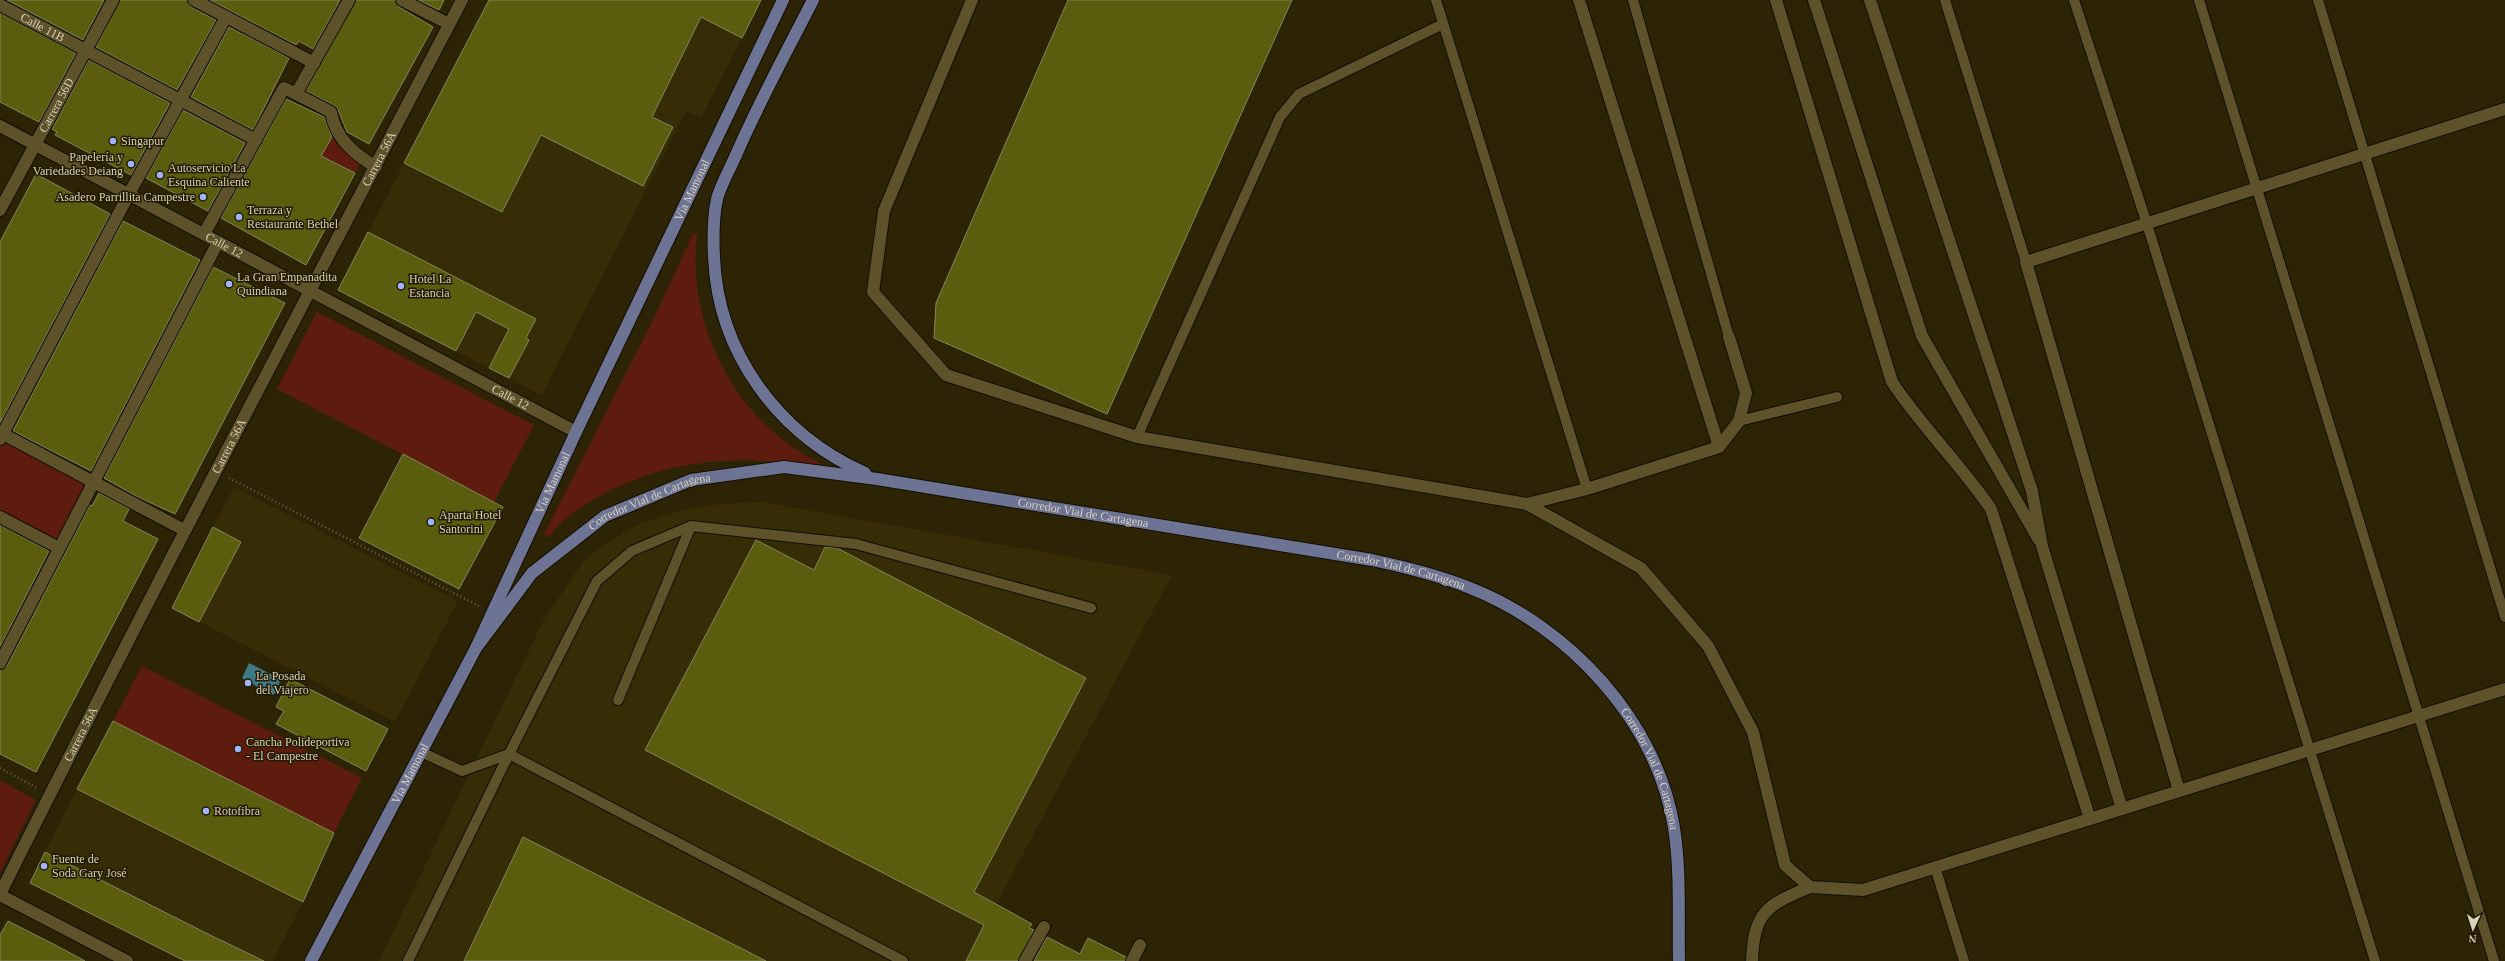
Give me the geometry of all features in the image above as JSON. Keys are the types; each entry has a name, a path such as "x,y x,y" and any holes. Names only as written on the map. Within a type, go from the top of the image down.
{"main road":[{"name":"Vía Mamonal","path":"311,961 476,648 576,432 783,0"},
{"name":"Vía Mamonal","path":"717,199 744,136 813,0"},
{"name":"Corredor Vial de Cartagena","path":"717,199 713,238 715,276 723,314 736,351 756,384 780,415 797,430 841,462 877,479"},
{"name":"Corredor Vial de Cartagena","path":"476,648 532,573 605,516 691,480 784,467 877,479 1372,560 1423,571 1471,588 1508,606 1548,631 1602,682 1628,716 1648,749 1666,796 1674,828 1677,859 1679,961"}],"street":[{"name":"Carrera 56D","path":"0,210 113,0"},
{"path":"194,0 314,63"},
{"path":"296,94 349,0"},
{"path":"402,0 449,24"},
{"name":"Carrera 56A","path":"0,895 49,795 214,471 311,291 462,0"},
{"path":"972,0 884,211 873,292 946,375 1137,437 1527,504 1641,568 1708,646 1753,732 1786,865 1810,887"},
{"path":"1579,0 1719,447"},
{"path":"1776,0 1892,382 1905,401 1980,492 1992,510 2090,819"},
{"path":"1814,0 1922,336 2042,546"},
{"path":"1870,0 2032,491 2042,546 2122,809"},
{"name":"Calle 11B","path":"0,5 256,140"},
{"path":"184,530 92,481 1,436 129,194 226,17"},
{"path":"204,234 284,88 331,112 332,120 342,140 358,156 376,167"},
{"path":"2179,791 2026,262 2505,109"},
{"name":"Calle 12","path":"0,126 576,432"},
{"path":"0,663 92,481 218,242"},
{"path":"1527,504 1587,489 1719,447 1739,421 1746,393 1729,337"},
{"path":"0,517 59,548"},
{"path":"1752,961 1753,947 1761,916 1774,903 1810,887 1863,890 2505,689"},
{"path":"0,895 127,961"},
{"path":"1026,961 1044,927"},
{"path":"1132,961 1140,946"}],"lane":[{"path":"1436,0 1587,489"},
{"path":"1633,0 1729,337"},
{"path":"1945,0 2026,262"},
{"path":"2074,0 2147,224 2375,961"},
{"path":"2200,0 2256,189 2494,961"},
{"path":"2318,0 2505,617"},
{"path":"1137,437 1280,117 1298,94 1443,24"},
{"path":"1739,421 1837,397"},
{"path":"618,700 691,526"},
{"path":"408,961 509,754 597,581 632,551 691,526 856,544 1091,608"},
{"path":"421,752 462,771 509,754 903,961"},
{"path":"1935,867 1964,961"}],"path":[{"path":"214,471 492,613"},
{"path":"0,768 49,795"}],"shaded area":[{"path":"489,0 761,0 701,118 686,111 542,395 456,351 486,293 368,233"},
{"path":"332,138 359,164 355,173 313,151 318,142 327,146"},
{"path":"693,234 697,234 696,269 700,304 709,337 724,369 742,398 765,424 792,446 822,464 822,466 760,461 732,461 704,463 648,475 620,486 591,501 569,516 546,537 544,534 654,318"},
{"path":"317,312 534,425 494,502 277,389"},
{"path":"0,440 86,482 53,548 0,522"},
{"path":"234,487 458,601 395,722 172,608"},
{"path":"762,502 1172,575 966,961 379,961 543,621 584,560 608,542 641,523 682,510 720,504"},
{"name":"Cancha Polideportiva - El Campestre","path":"142,666 362,778 334,833 113,721"},
{"path":"0,780 36,800 0,873"},
{"path":"77,789 303,902 273,961 219,961 227,943 45,852"}],"water":[{"path":"249,663 280,679 278,692 272,695 242,678"}],"building":[{"path":"7,0 104,0 83,40"},
{"path":"120,0 187,0 191,7 216,20 177,90 96,47"},
{"path":"210,0 340,0 313,49 299,41 296,45"},
{"path":"356,0 395,0 399,7 433,27 369,144 347,132 337,107 306,91"},
{"path":"418,0 444,0 439,10"},
{"path":"489,0 761,0 742,38 701,17 652,117 673,127 643,186 541,135 502,212 404,163"},
{"path":"1068,0 1292,0 1107,414 934,338 936,303"},
{"path":"0,13 76,53 39,122 0,102"},
{"path":"229,27 289,58 253,130 191,97"},
{"path":"89,60 170,103 131,175 55,135 57,132 52,129"},
{"path":"286,99 324,117 332,137 321,156 355,173 306,265 221,218"},
{"path":"183,110 245,143 208,211 146,178"},
{"path":"36,174 110,214 0,423 0,242"},
{"path":"123,221 200,260 91,471 13,431"},
{"path":"368,232 536,319 526,338 529,340 509,378 489,368 509,329 476,312 456,351 338,290"},
{"path":"213,267 285,303 175,514 136,496 104,478"},
{"name":"Aparta Hotel Santorini","path":"403,454 503,507 459,589 359,538"},
{"path":"99,493 129,509 123,521 158,539 36,772 0,754 0,670 7,666 90,505 92,506"},
{"path":"0,525 49,551 0,647"},
{"path":"213,527 241,542 199,622 172,608"},
{"path":"756,540 814,570 825,547 837,548 1086,678 974,892 1032,924 1029,928 1034,930 1018,961 966,961 984,925 645,750"},
{"path":"290,679 388,729 366,771 276,724 284,711 276,707"},
{"name":"Rotofibra","path":"113,721 334,833 303,902 77,789"},
{"path":"523,837 766,961 464,961"},
{"path":"45,852 264,961 185,961 30,883"},
{"path":"8,921 85,961 0,961 0,935"},
{"path":"1047,937 1080,954 1088,938 1126,957 1125,961 1034,961"}],"place":[{"name":"Singapur","path":"113,141"},
{"name":"Papelería y Variedades Deiang","path":"131,164"},
{"name":"Autoservicio La Esquina Caliente","path":"160,175"},
{"name":"Asadero Parrillita Campestre","path":"203,197"},
{"name":"Terraza y Restaurante Bethel","path":"239,217"},
{"name":"La Gran Empanadita Quindiana","path":"229,284"},
{"name":"Hotel La Estancia","path":"401,286"},
{"name":"Aparta Hotel Santorini","path":"431,522"},
{"name":"La Posada del Viajero","path":"248,683"},
{"name":"Cancha Polideportiva - El Campestre","path":"238,749"},
{"name":"Rotofibra","path":"206,811"},
{"name":"Fuente de Soda Gary José","path":"44,866"}]}
